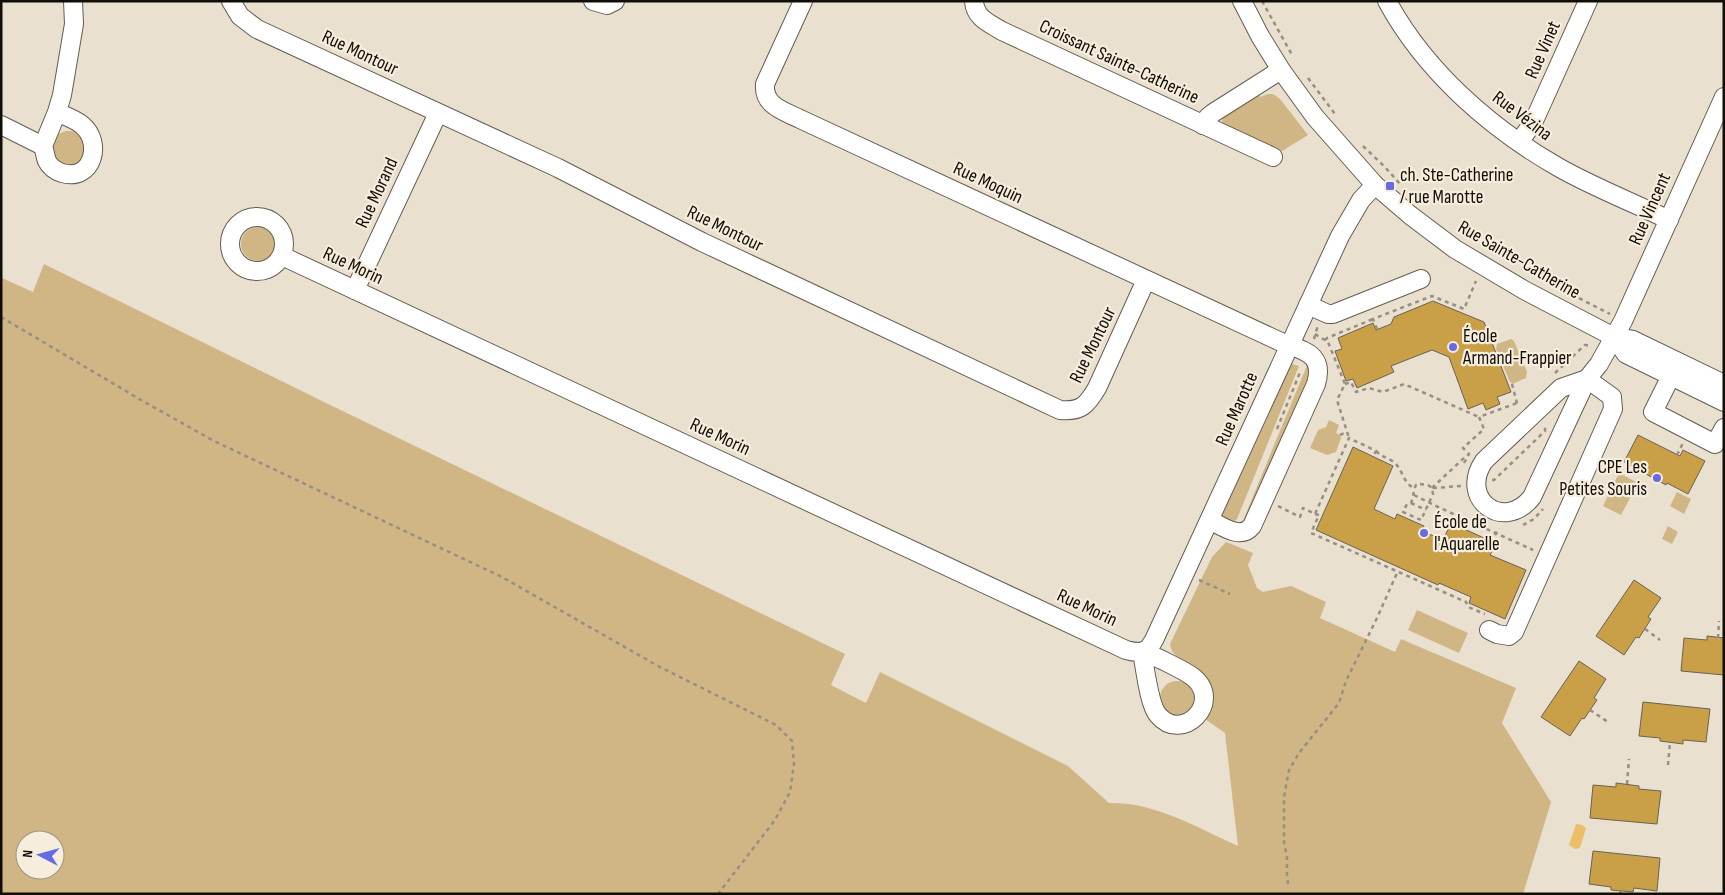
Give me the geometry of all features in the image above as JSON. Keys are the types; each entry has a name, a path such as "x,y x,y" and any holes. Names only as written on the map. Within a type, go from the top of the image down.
{"street":[{"path":"57,112 82,125 86,129 93,146 90,162 80,173 73,175 57,171 47,160 43,146 62,95 72,33 73,1"},
{"name":"Rue Montour","path":"231,1 240,16 257,29 596,186 702,242 1060,410 1071,411 1081,408 1089,400 1101,380 1146,280"},
{"path":"593,1 607,5 615,1"},
{"name":"Rue Moquin","path":"803,1 765,84 765,92 771,104 1289,346 1305,350 1313,356 1318,368 1318,378 1252,526 1247,531 1235,532 1210,520"},
{"name":"Croissant Sainte-Catherine","path":"974,1 978,14 1002,31 1273,157"},
{"name":"Rue Sainte-Catherine","path":"1242,1 1260,36 1288,66 1323,127 1375,186 1410,215 1462,253 1498,275 1614,337 1633,340 1724,384"},
{"name":"Rue Vézina","path":"1387,1 1408,34 1441,75 1476,108 1519,142 1552,164 1669,220"},
{"name":"Rue Vinet","path":"1519,142 1533,124 1588,1"},
{"name":"Croissant Sainte-Catherine","path":"1203,125 1212,113 1288,66"},
{"name":"Rue Vincent","path":"1586,379 1561,388 1484,461 1479,468 1475,481 1476,489 1485,505 1492,510 1508,513 1526,505 1532,497 1586,379 1599,364 1623,321 1724,97"},
{"name":"Rue Morand","path":"355,290 438,113"},
{"path":"1,126 43,146"},
{"name":"Rue Marotte","path":"1142,652 1149,648 1154,640 1345,227 1361,200 1375,186"},
{"name":"Rue Morin","path":"282,256 1126,650 1142,652"},
{"path":"1308,305 1332,314 1421,280"},
{"name":"Rue Sainte-Catherine","path":"1614,337 1626,354 1724,402"},
{"path":"1671,376 1653,412 1716,444 1724,428"},
{"path":"1489,630 1497,634 1509,636 1514,632 1613,409 1612,397 1586,379"}],"path":[{"path":"1262,1 1288,66"},
{"path":"1306,75 1336,116"},
{"path":"1358,142 1378,159 1403,187"},
{"name":"Rue Sainte-Catherine","path":"1520,268 1608,313"},
{"path":"1461,312 1476,282"},
{"path":"1325,340 1432,296 1463,308"},
{"path":"1,318 214,441 502,577 658,666 776,725 792,741 794,764 790,792 775,820 718,894"},
{"path":"1373,319 1377,329"},
{"path":"1313,342 1320,320"},
{"path":"1315,514 1349,438 1337,400 1345,384 1351,382 1356,392 1369,388 1383,392 1404,384 1479,417 1484,430 1463,448 1469,454"},
{"path":"1512,384 1518,408"},
{"path":"1479,417 1517,402"},
{"path":"1488,480 1494,480 1545,431"},
{"path":"1340,435 1347,432"},
{"path":"1349,438 1376,451 1382,457 1394,463 1409,486 1414,488"},
{"path":"1677,455 1681,448"},
{"path":"1374,457 1376,451"},
{"path":"1414,488 1420,484 1428,485 1432,488 1461,486"},
{"path":"1414,488 1414,495 1403,512 1412,518 1421,520 1433,494 1432,488"},
{"path":"1414,495 1529,548"},
{"path":"1410,503 1426,510"},
{"path":"1275,505 1300,517 1304,508 1319,515 1311,533 1466,602 1468,607 1487,616 1482,627 1489,630"},
{"path":"1475,523 1478,518"},
{"path":"1487,549 1500,528"},
{"path":"1288,884 1288,857 1284,842 1284,798 1289,770 1299,753 1339,702 1346,681 1398,571"},
{"path":"1197,579 1230,594"},
{"path":"1718,638 1719,621"},
{"path":"1645,628 1660,640"},
{"path":"1590,710 1608,722"},
{"path":"1668,765 1670,742"},
{"path":"1626,784 1629,759"}],"shaded area":[{"path":"1273,94 1280,99 1308,135 1279,153 1223,124 1222,121 1224,116 1259,95 1260,97"},
{"path":"69,131 81,136 86,148 81,160 69,165 57,160 52,148 57,136"},
{"path":"258,227 270,232 275,244 270,256 258,261 246,256 241,244 246,232"},
{"path":"44,264 845,654 831,685 866,703 880,672 1068,766 1109,803 1126,804 1159,811 1238,846 1225,733 1205,719 1209,706 1210,685 1201,673 1176,655 1170,644 1212,557 1226,542 1253,553 1248,565 1257,588 1263,592 1291,586 1326,602 1320,618 1395,652 1401,639 1516,688 1502,723 1551,802 1523,894 1,894 2,278 33,292"},
{"path":"1511,339 1514,341 1527,372 1526,378 1512,384 1496,349 1497,344"},
{"path":"1289,363 1299,366 1237,519 1234,522 1222,518 1219,515"},
{"path":"1308,363 1311,373 1248,523 1242,523"},
{"path":"1329,420 1339,425 1336,433 1341,438 1336,452 1327,455 1310,448 1318,430 1326,427"},
{"path":"1619,473 1638,483 1621,515 1603,506"},
{"path":"1677,492 1691,499 1684,514 1670,506"},
{"path":"1668,526 1678,532 1672,544 1662,539"},
{"path":"1417,610 1468,633 1459,653 1408,630"},
{"path":"1177,681 1184,682 1189,686 1193,691 1193,705 1189,710 1184,714 1177,715 1170,714 1165,710 1161,705 1160,698 1161,691 1165,686 1170,682"},
{"path":"1576,824 1586,828 1580,848 1575,849 1569,845"}],"building":[{"path":"1433,301 1484,322 1511,392 1497,397 1500,404 1486,410 1483,403 1468,409 1449,357 1432,350 1391,366 1394,372 1357,388 1353,379 1346,381 1335,351 1342,349 1338,338 1373,323 1376,330 1391,324 1394,317"},
{"path":"1638,435 1680,456 1683,450 1705,461 1688,494 1667,483 1666,485 1624,462"},
{"path":"1353,447 1393,466 1374,509 1395,519 1397,514 1424,526 1422,531 1443,540 1451,523 1484,538 1481,546 1492,551 1490,555 1526,570 1505,619 1469,603 1471,597 1439,583 1438,585 1316,530"},
{"path":"1634,580 1661,598 1648,617 1651,619 1639,638 1636,637 1624,655 1596,636"},
{"path":"1707,636 1724,638 1724,675 1681,671 1684,638 1707,640"},
{"path":"1579,661 1606,679 1594,698 1597,700 1570,736 1541,717"},
{"path":"1643,702 1710,709 1706,742 1683,740 1683,744 1660,741 1660,738 1639,736"},
{"path":"1616,783 1639,786 1639,789 1661,791 1657,824 1590,818 1593,785 1616,787"},
{"path":"1593,851 1660,858 1657,891 1634,888 1633,892 1611,890 1611,887 1589,884"}],"place":[{"name":"ch. Ste-Catherine / rue Marotte","path":"1390,186"},
{"name":"École Armand-Frappier","path":"1453,347"},
{"name":"CPE Les Petites Souris","path":"1657,478"},
{"name":"École de l'Aquarelle","path":"1424,533"}]}
